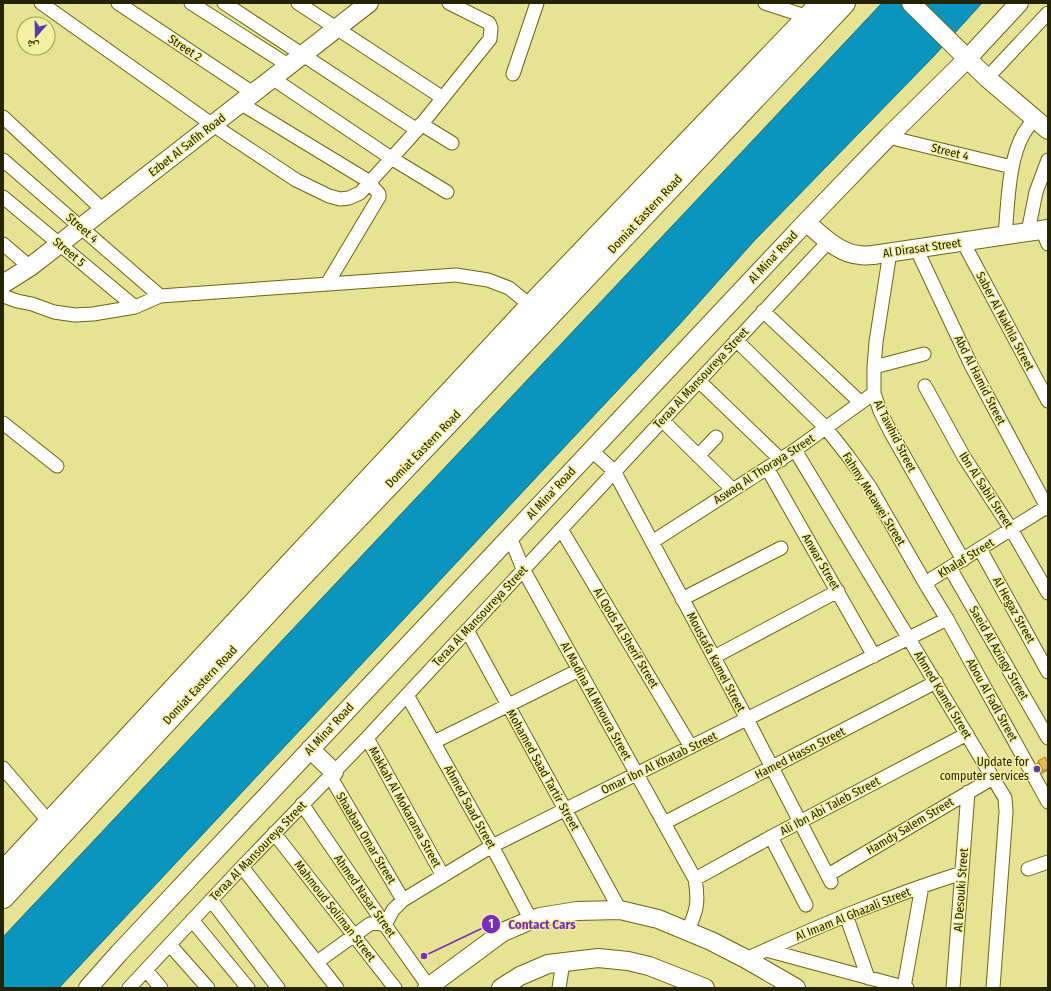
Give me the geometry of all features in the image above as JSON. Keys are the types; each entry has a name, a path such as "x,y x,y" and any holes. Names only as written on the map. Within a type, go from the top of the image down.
{"highway":[{"name":"Domiat Eastern Road","path":"5,868 280,587 450,420 844,3"},
{"name":"Domiat Eastern Road","path":"3,897 531,306 815,10"}],"street":[{"path":"41,3 213,124 296,180 329,196 340,199 349,198 360,193 419,127 487,44 491,34 489,23 449,3"},
{"name":"Street 2","path":"118,3 247,98 370,182"},
{"path":"191,3 288,65"},
{"path":"224,3 419,127 452,143"},
{"path":"298,3 443,98"},
{"name":"Ezbet Al Safih Road","path":"3,284 30,267 369,3"},
{"path":"513,74 538,3"},
{"path":"765,3 815,10"},
{"path":"911,3 987,78 1042,124 1024,132 1016,148 1012,167 1005,235"},
{"name":"Al Mina' Road","path":"88,988 310,749 888,136 962,53 1019,3"},
{"path":"987,78 1048,13"},
{"path":"272,78 391,158 446,192"},
{"path":"3,117 103,210"},
{"name":"Street 4","path":"888,136 1012,167"},
{"name":"Street 4","path":"3,160 160,296"},
{"path":"1042,234 1036,192 1048,160"},
{"path":"326,284 379,197 379,194 370,182"},
{"name":"Street 5","path":"3,197 135,308"},
{"name":"Al Dirasat Street","path":"806,222 846,252 859,255 890,252 1005,235 1042,234"},
{"name":"Teraa Al Mansoureya Street","path":"129,988 274,833 367,738 829,240"},
{"name":"Saber Al Nakhla Street","path":"963,242 1048,401"},
{"path":"3,244 30,267"},
{"name":"Abd Al Hamid Street","path":"916,248 972,367 1048,508"},
{"name":"Al Tawhid Street","path":"890,252 876,342 874,393 890,431 963,560"},
{"path":"3,294 6,297 17,301 32,304 54,312 75,315 135,308 160,296 456,275 488,280 509,288 531,306"},
{"path":"763,311 860,402"},
{"name":"Fahmy Metawei Street","path":"736,340 826,428 848,456 870,487 947,619"},
{"path":"874,367 924,354"},
{"path":"699,380 781,460"},
{"name":"Ibn Al Sabil Street","path":"925,386 964,457 1011,530 1048,593"},
{"name":"Aswaq Al Thoraya Street","path":"652,542 781,460 874,393"},
{"path":"662,420 733,490"},
{"path":"3,423 57,466"},
{"path":"698,456 716,437"},
{"name":"Moustafa Kamel Street","path":"591,450 614,471 747,719 829,879"},
{"name":"Ahmed Kamel Street","path":"795,450 1005,798 1006,812 993,988"},
{"name":"Anwar Street","path":"768,468 874,656"},
{"name":"Khalaf Street","path":"925,583 1048,508"},
{"name":"Al Qods Al Sherif Street","path":"561,529 691,747"},
{"name":"Al Madina Al Mnoura Street","path":"510,537 523,569 695,879 698,897 695,915 687,932"},
{"path":"682,599 781,548"},
{"name":"Al Hegaz Street","path":"980,549 1048,672"},
{"name":"Saeid Al Azingy Street","path":"950,568 1048,738"},
{"path":"714,657 838,591"},
{"name":"Omar Ibn Al Khatab Street","path":"385,925 393,910 403,900 492,846 947,619"},
{"name":"Abou Al Fadl Street","path":"947,619 1048,802"},
{"name":"Mohamed Saad Tartir Street","path":"467,630 620,910"},
{"path":"434,742 579,670"},
{"name":"Hamed Hassn Street","path":"664,823 936,682"},
{"name":"Ahmed Saad Street","path":"407,695 492,846 531,920"},
{"name":"Ali Ibn Abi Taleb Street","path":"695,879 967,734"},
{"name":"Makkah Al Mokarama Street","path":"367,738 443,876"},
{"path":"310,749 332,774"},
{"path":"3,768 50,823"},
{"name":"Shaaban Omar Street","path":"332,774 403,900"},
{"name":"Hamdy Salem Street","path":"829,879 993,778"},
{"name":"Al Desouki Street","path":"953,988 968,792"},
{"name":"Ahmed Nasar Street","path":"302,804 429,986"},
{"name":"Mahmoud Soliman Street","path":"274,833 395,988"},
{"path":"772,837 806,905"},
{"path":"1028,869 1048,862"},
{"path":"242,867 337,988"},
{"name":"Al Imam Al Ghazali Street","path":"746,959 846,915 922,886 962,873"},
{"path":"766,950 905,988 922,886"},
{"path":"211,900 278,988"},
{"path":"429,986 503,932 531,920 540,917 578,911 620,910 658,919 711,941 796,988"},
{"path":"846,915 868,978"},
{"path":"192,920 248,988"},
{"path":"317,962 370,924 375,923 385,925"},
{"path":"170,945 208,988"},
{"path":"501,988 520,976 548,964 598,958 628,961 669,973 705,988"},
{"path":"559,988 563,962"},
{"path":"146,970 161,988"},
{"path":"429,986 441,984 450,988"}],"water":[{"path":"882,3 982,3 933,57 754,241 678,326 59,988 3,988 3,937"}],"building":[{"path":"1045,757 1048,763 1048,768 1044,771 1038,761"}],"place":[{"name":"Update for computer services","path":"1037,769"},
{"name":"Contact Cars","path":"424,956"}]}
